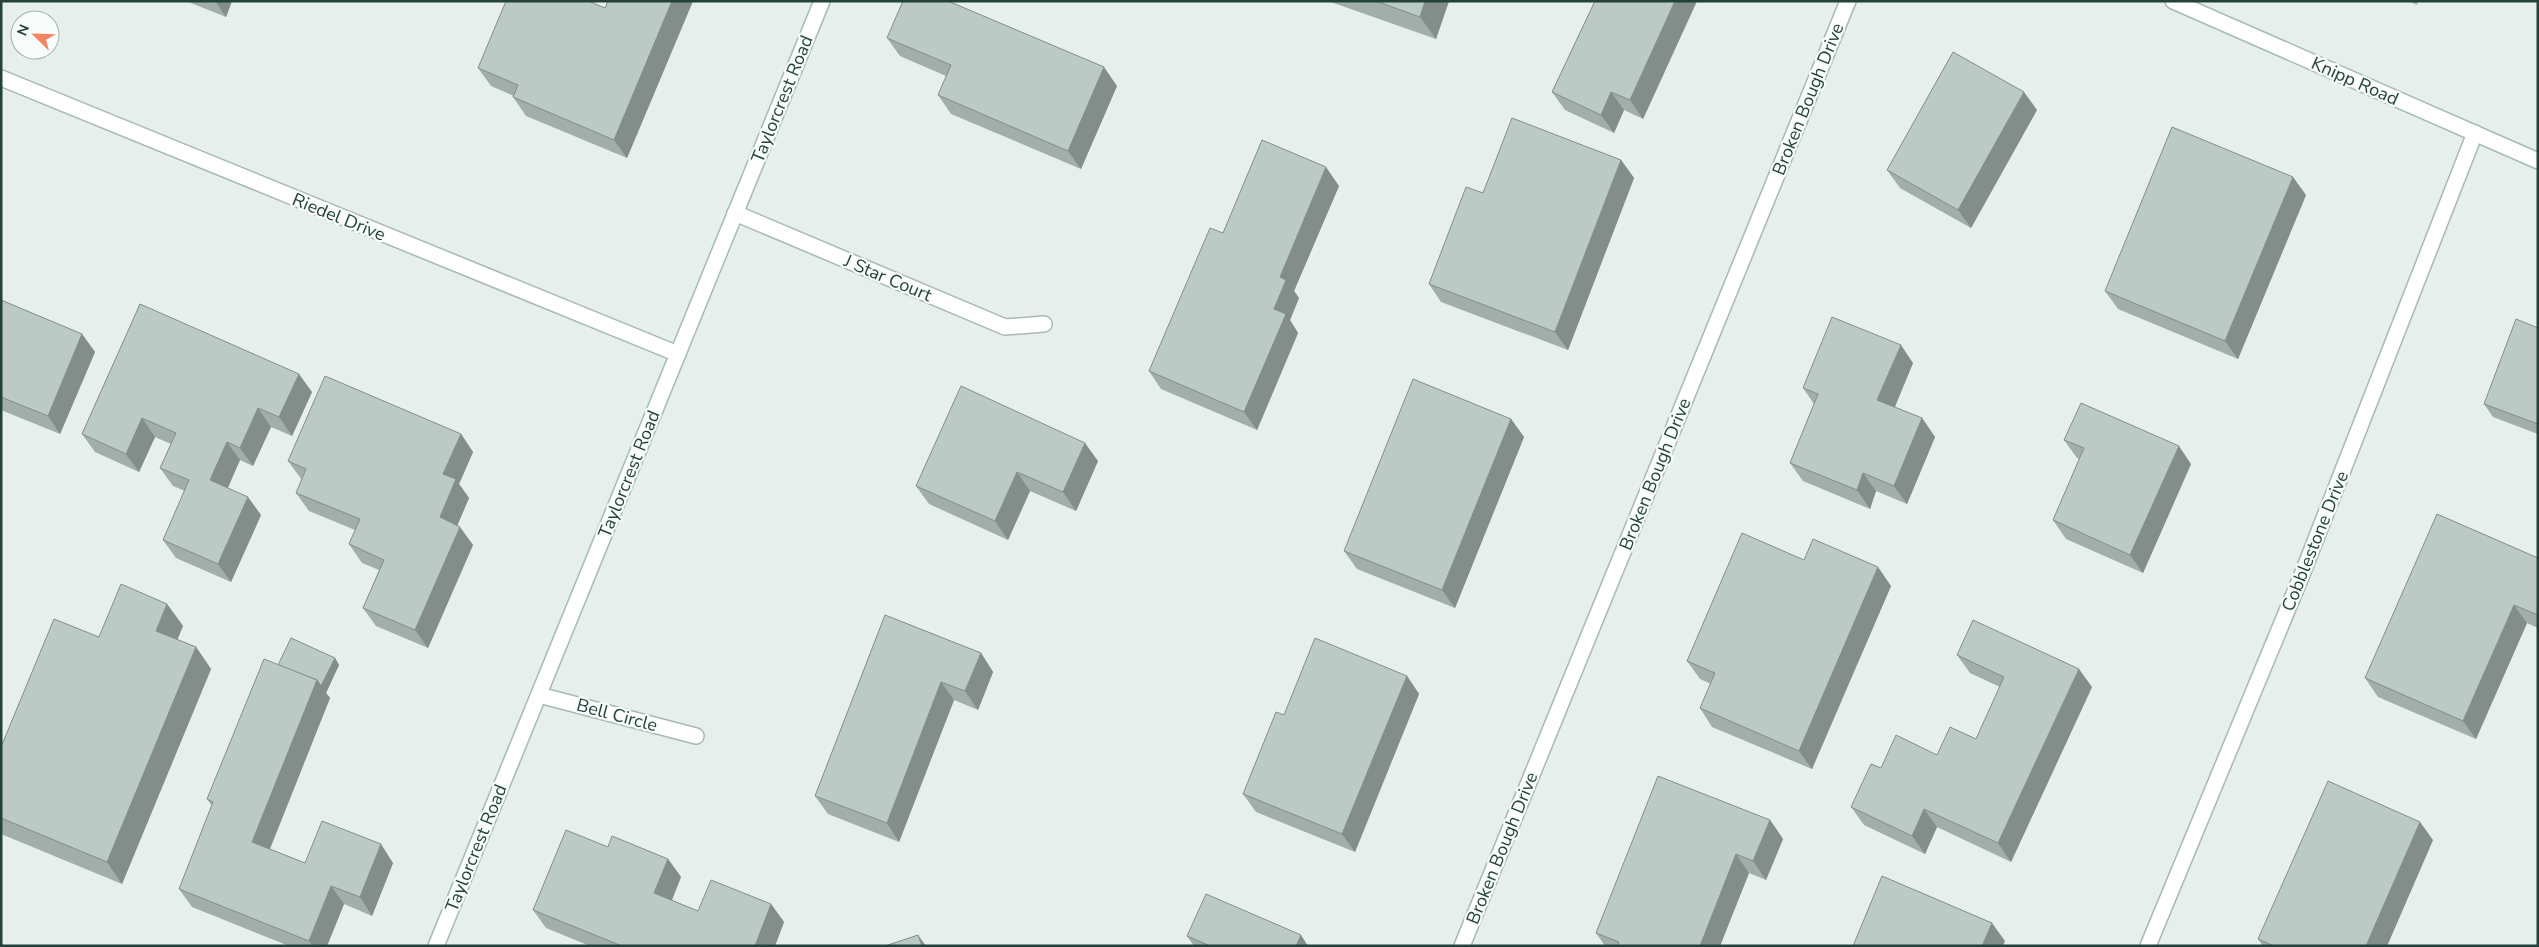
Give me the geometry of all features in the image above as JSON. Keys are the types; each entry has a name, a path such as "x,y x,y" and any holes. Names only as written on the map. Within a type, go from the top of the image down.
{"street":[{"name":"Taylorcrest Road","path":"436,946 822,1"},
{"name":"Broken Bough Drive","path":"1462,946 1848,1"},
{"name":"Knipp Road","path":"2173,1 2538,161"},
{"name":"Riedel Drive","path":"1,78 678,354"},
{"name":"Cobblestone Drive","path":"2148,946 2301,577 2474,133"},
{"name":"J Star Court","path":"735,213 1005,327 1044,324"},
{"name":"Bell Circle","path":"539,695 696,736"}],"building":[{"path":"506,1 588,1 605,8 608,1 672,1 614,140 513,97 518,85 478,68"},
{"path":"903,1 948,1 1104,67 1068,151 938,95 951,65 887,38"},
{"path":"1376,1 1425,1 1420,17"},
{"path":"1595,1 1675,1 1630,100 1611,92 1601,115 1552,92"},
{"path":"1953,52 2024,92 1958,210 1887,170"},
{"path":"1512,118 1621,160 1555,332 1429,284 1466,187 1483,193"},
{"path":"2172,127 2293,177 2225,341 2105,291"},
{"path":"1262,140 1326,167 1280,277 1286,280 1274,309 1286,314 1244,412 1149,371 1210,228 1223,233"},
{"path":"1,300 82,334 48,416 1,397"},
{"path":"140,304 299,374 279,417 258,408 240,448 227,442 210,480 248,497 218,564 163,540 189,480 160,468 176,433 142,418 126,454 82,434"},
{"path":"1832,317 1901,345 1877,400 1922,418 1894,486 1863,473 1857,490 1790,463 1818,394 1803,388"},
{"path":"2516,319 2538,328 2538,424 2484,404"},
{"path":"325,376 461,434 443,474 456,479 440,517 460,527 415,630 363,608 384,560 349,544 360,519 296,493 306,469 288,461"},
{"path":"1413,379 1511,419 1442,590 1344,551"},
{"path":"961,386 1085,443 1063,492 1017,472 995,521 916,486"},
{"path":"2081,403 2179,446 2130,555 2053,520 2084,448 2064,440"},
{"path":"2437,514 2538,558 2538,615 2514,605 2463,721 2365,678"},
{"path":"1742,533 1804,560 1813,539 1878,567 1799,751 1700,708 1715,673 1687,661"},
{"path":"121,584 167,604 156,631 196,647 107,862 1,818 1,747 54,619 99,637"},
{"path":"885,615 981,653 965,691 941,682 887,823 815,796"},
{"path":"1973,620 2079,669 1998,843 1924,809 1912,836 1851,807 1871,764 1881,768 1896,735 1937,755 1950,727 1976,739 2004,677 1957,655"},
{"path":"291,638 335,658 321,686 317,680 278,665"},
{"path":"1315,638 1407,676 1342,834 1243,794 1276,712 1284,715"},
{"path":"264,659 317,680 252,842 305,863 322,821 381,844 360,897 331,886 309,941 179,889 213,802 207,799"},
{"path":"1658,776 1770,820 1753,861 1736,854 1700,946 1618,946 1619,942 1596,933"},
{"path":"2328,781 2420,822 2366,946 2274,946 2258,939"},
{"path":"566,830 608,847 612,836 668,859 654,893 698,911 711,880 771,904 755,946 622,946 533,910"},
{"path":"1882,876 1992,923 1982,946 1853,946"},
{"path":"1206,894 1301,935 1296,946 1208,946 1187,936"},
{"path":"918,935 922,946 885,946"}]}
